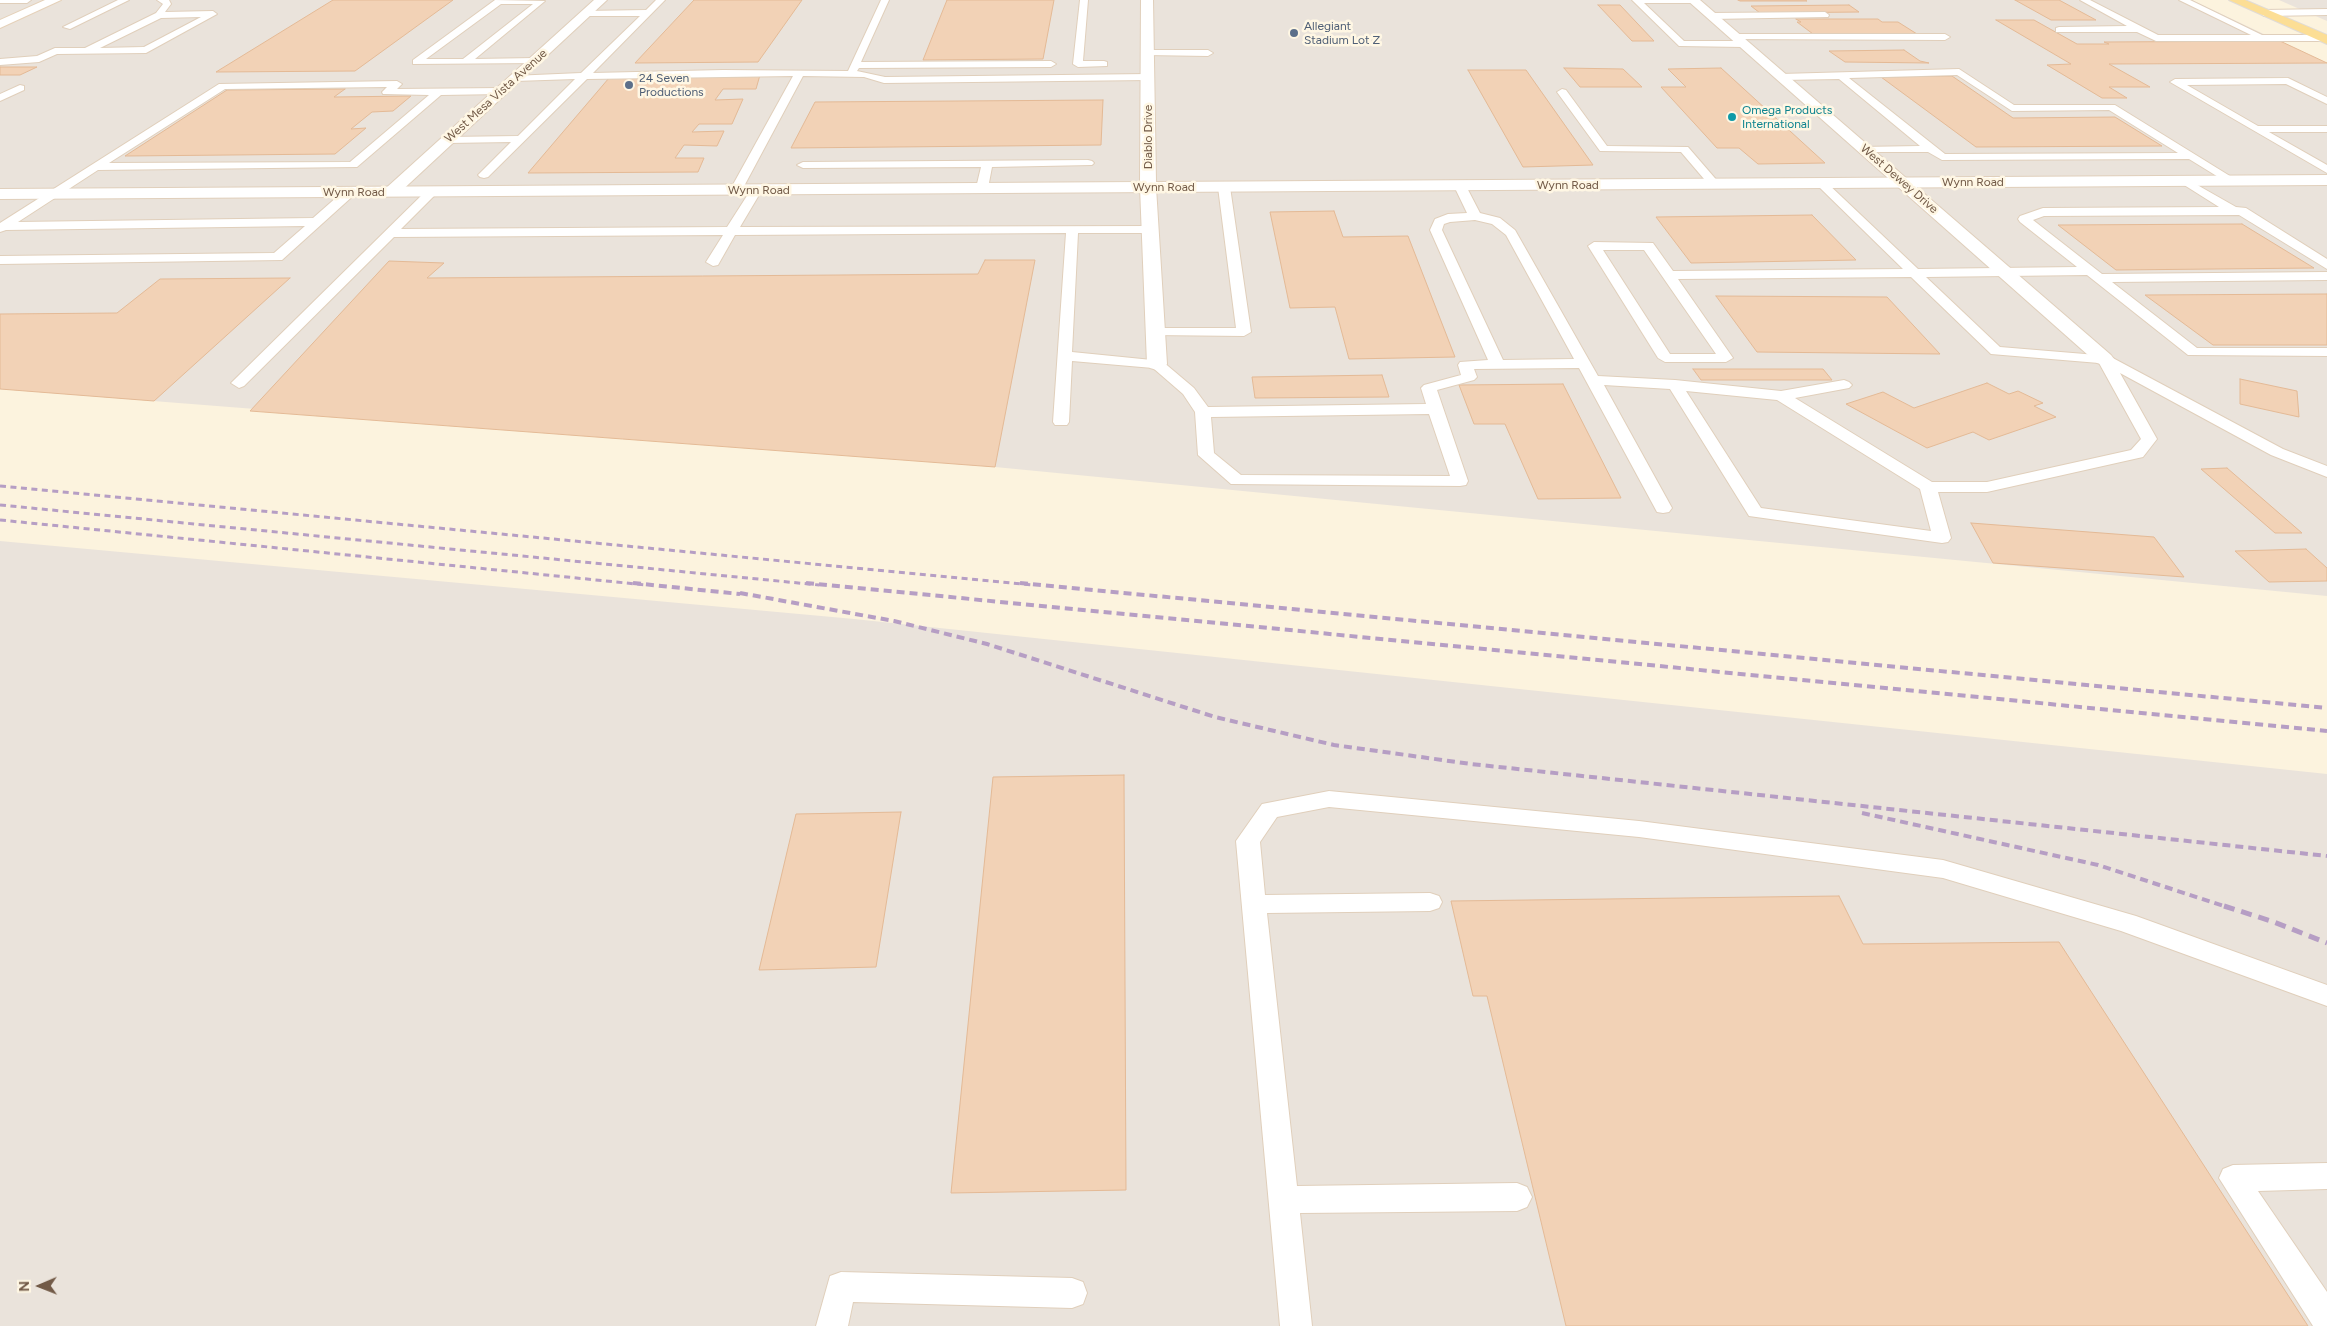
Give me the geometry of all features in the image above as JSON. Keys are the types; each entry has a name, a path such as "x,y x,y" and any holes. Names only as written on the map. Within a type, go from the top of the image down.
{"main road":[{"path":"2235,0 2324,39"}],"street":[{"path":"0,24 32,4 55,0"},
{"name":"West Mesa Vista Avenue","path":"391,192 601,0"},
{"name":"Diablo Drive","path":"1146,0 1148,188 1157,364"},
{"name":"West Dewey Drive","path":"1693,0 2104,360"},
{"name":"Wynn Road","path":"0,194 2327,180"}],"lane":[{"path":"0,0 32,4"},
{"path":"67,27 125,0"},
{"path":"159,15 167,4 161,0"},
{"path":"543,0 499,1 416,62 853,70 1113,64"},
{"path":"465,62 543,0"},
{"path":"484,175 661,0"},
{"path":"853,70 885,0"},
{"path":"1068,64 1084,0"},
{"path":"1693,0 1636,1 1682,44 1743,44 1945,37"},
{"path":"2084,0 2156,38 2324,39"},
{"path":"2183,0 2263,38"},
{"path":"2314,3 2327,8"},
{"path":"2264,13 2327,12"},
{"path":"587,13 648,13"},
{"path":"0,62 39,59 55,51 87,51 146,50 212,14 159,15 87,51"},
{"path":"1711,16 1825,15"},
{"path":"2059,30 2140,29"},
{"path":"1743,44 1766,50"},
{"path":"516,78 799,74 853,70 884,80 1146,64 1208,53"},
{"path":"1781,77 1959,72 2012,108 2111,107 2232,181"},
{"path":"736,190 799,74"},
{"path":"1841,76 1942,157 2191,156"},
{"path":"2327,101 2288,81 2175,82 2327,170"},
{"path":"1,227 223,86 397,84 387,92 502,91"},
{"path":"0,98 20,88"},
{"path":"96,167 353,165 439,91"},
{"path":"1562,92 1604,149 1684,148 1714,184"},
{"path":"2256,129 2327,129"},
{"path":"448,140 521,139"},
{"path":"1864,149 1931,148"},
{"path":"804,166 1088,163"},
{"path":"982,188 987,164"},
{"path":"830,189 838,165"},
{"path":"2185,181 2232,211"},
{"path":"1821,183 1996,351 2104,360 2277,452 2327,472"},
{"path":"1460,186 1475,216"},
{"path":"1156,332 1244,332 1224,187"},
{"path":"713,262 756,190"},
{"path":"0,260 277,256 350,192"},
{"path":"239,383 432,192"},
{"path":"2327,265 2242,211 2043,212 2024,219 2193,352 2327,352"},
{"path":"1497,364 1436,230 1439,222 1448,218 1475,216 1496,221 1511,233 1594,380 1663,508"},
{"path":"1,227 316,222"},
{"path":"391,233 732,233 1150,229"},
{"path":"1061,422 1072,230"},
{"path":"1594,246 1648,246 1669,275 1726,358 1665,358 1594,246"},
{"path":"1669,275 2005,272 2094,275 2327,276"},
{"path":"1065,356 1157,364 1189,391 1203,412 1206,455 1237,480 1460,481 1429,388 1469,377 1465,365 1584,363"},
{"path":"1781,396 1928,487 1988,487 2137,454 2149,439 2104,360"},
{"path":"1594,380 1675,385 1781,396 1844,385"},
{"path":"1675,385 1755,512 1942,538 1928,487"},
{"path":"1203,412 1435,410"},
{"path":"1296,1326 1256,904 1248,841 1270,810 1329,799 1639,829 1942,869 2127,923 2327,996"},
{"path":"1256,904 1430,902"},
{"path":"2327,1176 2233,1178 2327,1319"},
{"path":"1284,1200 1518,1197"},
{"path":"832,1326 841,1287 1072,1293"}],"shaded area":[{"path":"0,0 2192,0 2327,64 2327,596 995,467 0,389"},
{"path":"2279,0 2327,0 2327,21"},
{"path":"0,541 854,619 2327,774 2327,1326 0,1326"}],"building":[{"path":"333,0 453,0 355,71 216,72"},
{"path":"694,0 802,0 758,62 635,63"},
{"path":"947,0 1054,0 1043,59 923,60"},
{"path":"1738,0 1805,0 1807,1 1740,1"},
{"path":"2015,0 2059,0 2096,20 2051,20"},
{"path":"1598,5 1620,5 1654,41 1632,41"},
{"path":"1849,5 1859,12 1760,13 1751,6"},
{"path":"1796,19 1878,19 1882,22 1898,22 1917,34 1813,34 1797,22 1801,22"},
{"path":"1996,20 2034,20 2077,44 2109,44 2104,42 2280,41 2327,63 2109,64 2150,87 2109,87 2127,98 2102,98 2047,65 2071,64"},
{"path":"1904,50 1920,61 1929,63 1845,62 1829,51"},
{"path":"0,67 37,67 20,75 0,75"},
{"path":"1564,68 1623,69 1642,87 1580,87"},
{"name":"Omega Products International","path":"1721,68 1825,163 1758,164 1739,148 1717,148 1661,87 1686,87 1668,69"},
{"path":"1468,70 1526,70 1593,165 1523,167"},
{"path":"760,75 756,89 723,89 715,100 743,99 732,124 699,124 692,132 724,131 717,146 684,145 675,158 704,158 698,172 528,173 609,78"},
{"path":"1952,76 2013,118 2115,117 2162,146 1976,147 1881,77"},
{"path":"345,89 334,97 411,96 393,111 372,112 351,129 366,128 335,154 125,156 227,90"},
{"path":"1103,100 1101,145 791,148 815,102"},
{"path":"1334,211 1343,237 1408,236 1455,357 1349,359 1335,307 1290,308 1270,212"},
{"path":"1812,215 1856,260 1691,263 1656,217"},
{"path":"2242,224 2314,268 2116,270 2058,225"},
{"path":"985,260 1035,260 995,467 250,411 389,261 444,263 427,278 978,274"},
{"path":"290,278 154,401 0,389 0,314 117,313 160,279"},
{"path":"2327,294 2327,345 2213,345 2145,295"},
{"path":"1716,296 1887,297 1940,354 1757,352"},
{"path":"1693,369 1823,369 1832,380 1701,380"},
{"path":"1382,375 1389,397 1255,398 1252,377"},
{"path":"2240,379 2297,391 2299,417 2240,404"},
{"path":"1987,383 2009,394 2018,391 2043,403 2034,406 2056,417 1989,440 1973,432 1927,448 1846,404 1883,392 1914,408"},
{"path":"1563,384 1621,498 1538,499 1505,424 1474,424 1459,385"},
{"path":"2227,468 2302,533 2275,533 2201,469"},
{"path":"1971,523 2154,537 2184,577 1993,563"},
{"path":"2306,549 2327,568 2327,581 2269,582 2235,551"},
{"path":"1124,775 1126,1190 951,1193 993,777"},
{"path":"901,812 876,967 759,970 796,814"},
{"path":"1839,896 1863,944 2059,942 2308,1326 1566,1326 1487,996 1473,996 1451,901"}],"railway":[{"path":"0,486 1033,585"},
{"path":"0,505 819,585"},
{"path":"0,520 646,585"},
{"path":"633,583 740,594"},
{"path":"806,583 2327,731"},
{"path":"1020,583 2327,708"},
{"path":"740,593 894,621 987,644 1215,717 1334,745 1471,764 2327,856"},
{"path":"1862,813 2098,865 2227,907"},
{"path":"2224,906 2274,922 2327,943"}],"place":[{"name":"Allegiant Stadium Lot Z","path":"1294,33"},
{"name":"24 Seven Productions","path":"629,85"},
{"name":"Omega Products International","path":"1732,117"}]}
